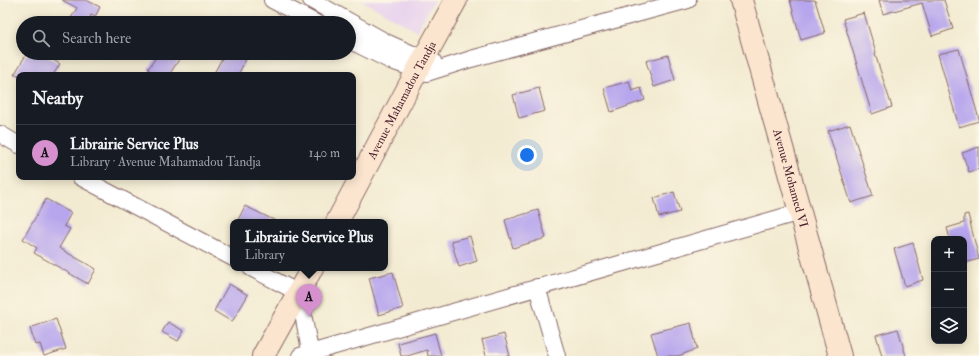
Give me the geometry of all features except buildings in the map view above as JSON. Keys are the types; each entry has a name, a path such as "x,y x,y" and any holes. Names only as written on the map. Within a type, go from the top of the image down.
{"street":[{"path":"272,0 301,6 310,16"},
{"path":"311,0 340,16"},
{"name":"Avenue Mahamadou Tandja","path":"339,219 427,66 456,0"},
{"path":"356,44 390,61 427,66 478,57 688,0"},
{"name":"Avenue Mohamed VI","path":"741,0 840,356"},
{"path":"356,25 427,66"},
{"path":"0,134 16,143"},
{"path":"86,180 230,256"},
{"path":"299,293 307,355 537,287 800,212"},
{"path":"257,271 299,293"},
{"path":"263,356 310,271"},
{"path":"537,287 557,356"}],"shaded area":[{"path":"361,0 434,0 417,31"}],"place":[{"name":"Librairie Service Plus","path":"309,317"}]}
